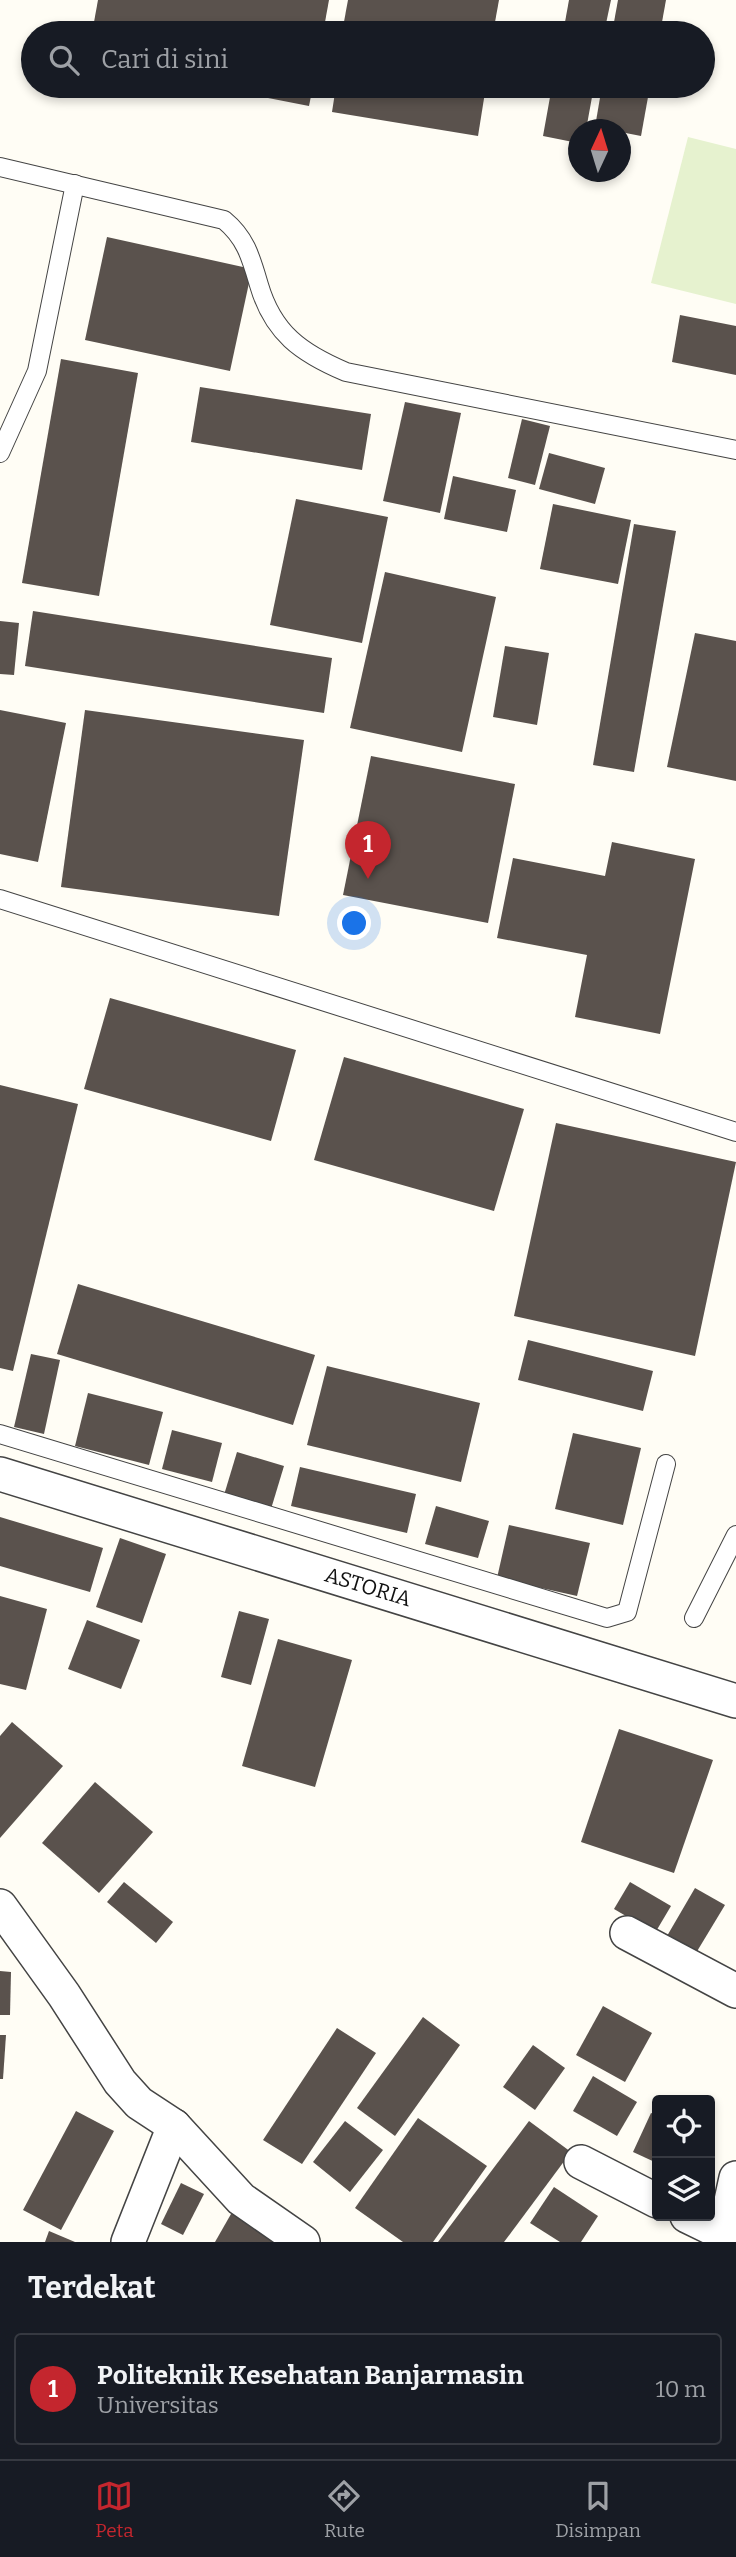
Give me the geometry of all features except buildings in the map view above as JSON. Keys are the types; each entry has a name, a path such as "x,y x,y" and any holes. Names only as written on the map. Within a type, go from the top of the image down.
{"street":[{"name":"ASTORIA","path":"0,1474 736,1701"},
{"path":"0,1906 64,1995 120,2082 139,2103 174,2126 241,2199 303,2242"},
{"path":"627,1933 736,1991"},
{"path":"128,2242 174,2126"},
{"path":"580,2162 652,2198"},
{"path":"695,2221 723,2238 736,2178"}],"lane":[{"path":"0,167 224,220 239,232 251,256 270,314 287,337 311,357 346,372 736,450"},
{"path":"0,453 37,371 75,184"},
{"path":"0,899 736,1132"},
{"path":"0,1434 607,1618 618,1617 627,1612 666,1464"},
{"path":"695,1618 736,1535"}],"green space":[{"path":"688,137 736,149 736,304 651,283"}],"place":[{"name":"Politeknik Kesehatan Banjarmasin","path":"368,879"}]}
